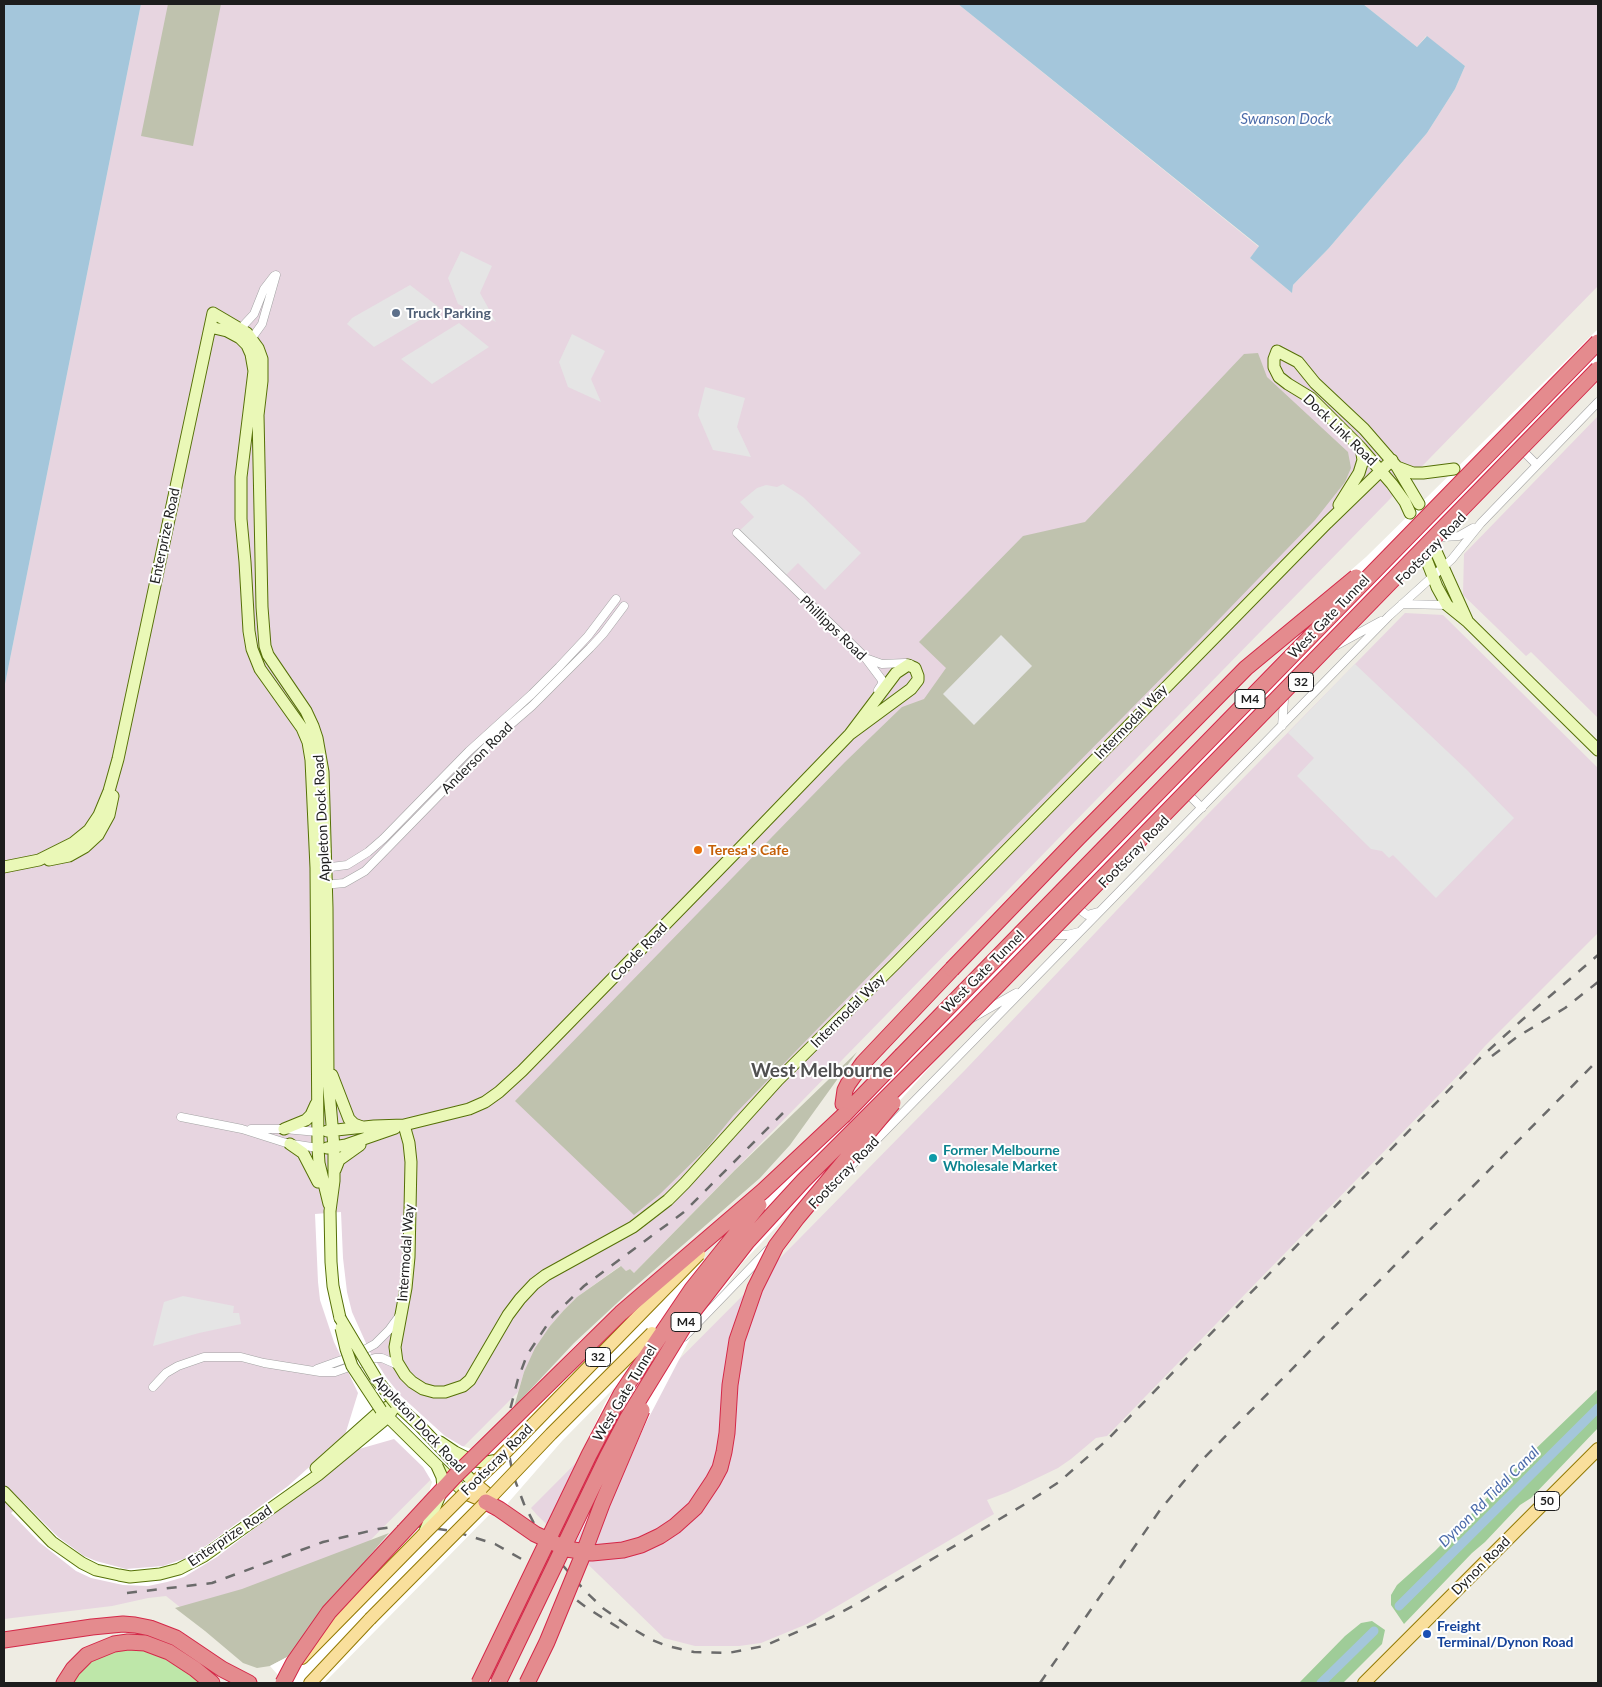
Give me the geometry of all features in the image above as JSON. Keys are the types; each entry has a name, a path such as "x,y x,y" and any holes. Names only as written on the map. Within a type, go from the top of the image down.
{"highway":[{"name":"West Gate Tunnel","path":"479,1683 604,1424 634,1374 692,1289 754,1211 844,1109 1598,342"},
{"name":"West Gate Tunnel","path":"498,1683 606,1457 692,1313 747,1242 803,1181 963,1022 1598,369"},
{"path":"279,1682 329,1612 455,1476 621,1313 763,1192 844,1109 845,1090 863,1063 1078,838 1246,668 1409,534"},
{"path":"489,1500 535,1534 567,1549 592,1553 623,1550 641,1545 675,1526 695,1508 720,1468 727,1434 730,1385 737,1340 754,1288 776,1246 811,1200 963,1022"},
{"path":"527,1683 547,1642 606,1495 672,1345"},
{"path":"4,1640 110,1625 135,1625 165,1633 230,1674 249,1683"},
{"path":"64,1683 73,1669 87,1655 106,1646 128,1642 145,1643 159,1648 183,1661 212,1683"},
{"path":"199,1653 230,1683"}],"main road":[{"name":"Footscray Road","path":"1053,935 1598,379"},
{"name":"Footscray Road","path":"279,1682 716,1237"},
{"name":"Footscray Road","path":"310,1683 370,1619 652,1333"},
{"name":"Dynon Road","path":"1364,1683 1598,1449"},
{"name":"Appleton Dock Road","path":"474,1483 489,1500"},
{"name":"Appleton Dock Road","path":"464,1493 489,1500"}],"street":[{"path":"242,328 254,314 264,289 276,275 262,324 252,338"},
{"name":"Enterprize Road","path":"4,867 39,860 73,843 89,830 99,815 109,791 118,759 213,312"},
{"name":"Appleton Dock Road","path":"213,312 242,328 252,338 262,359 262,381 258,408 262,608 265,646 268,655 306,711 317,738 323,772 317,1102 318,1148 329,1209 332,1276 346,1349 352,1366 385,1414 464,1493"},
{"name":"Appleton Dock Road","path":"210,327 227,331 240,338 247,345 253,362 254,371 241,477 241,519 249,631 252,649 260,669 273,689 292,712 308,742 321,868"},
{"name":"Dock Link Road","path":"1410,513 1405,502 1382,470 1311,398 1280,377 1274,367 1277,351 1298,362 1315,383 1364,429 1395,463 1419,504"},
{"name":"Footscray Road","path":"655,1366 1389,616 1452,559 1481,523 1598,402"},
{"name":"Intermodal Way","path":"1327,523 1359,473 1363,460 1360,447"},
{"path":"1525,453 1537,465"},
{"path":"1395,463 1413,472 1423,473 1454,469"},
{"name":"Intermodal Way","path":"403,1125 409,1143 411,1162 408,1274 395,1348 397,1362 405,1376 424,1389 434,1392 445,1392 463,1386 476,1371 508,1315 534,1284 546,1275 633,1227 668,1200 778,1080 889,970 1327,523 1382,470 1395,463"},
{"path":"246,578 248,496 253,486 259,484"},
{"path":"1434,546 1459,536 1481,523"},
{"name":"Phillipps Road","path":"737,533 864,656 879,674 882,682 850,734"},
{"path":"1434,546 1442,568 1468,622"},
{"path":"1434,546 1432,577 1447,605 1468,622 1598,750"},
{"name":"Anderson Road","path":"321,868 347,865 383,839 469,750 532,694 559,667 606,614 616,599"},
{"path":"1402,604 1447,605"},
{"name":"Anderson Road","path":"321,885 344,883 365,871 495,738 532,706 590,648 624,606"},
{"name":"Footscray Road","path":"1337,645 1389,616"},
{"path":"864,656 882,664 905,662 912,666"},
{"name":"Coode Road","path":"181,1116 242,1129 290,1144 318,1148 346,1145 403,1125 469,1109 485,1102 522,1071 741,848 850,734 892,677 906,665 912,666 918,676 916,684 908,692 850,734"},
{"path":"1282,726 1284,700"},
{"path":"1190,796 1202,808"},
{"name":"Appleton Dock Road","path":"321,885 328,1062 334,1147 334,1173 329,1209"},
{"name":"Footscray Road","path":"1079,909 1090,915 1106,907"},
{"name":"Footscray Road","path":"1053,935 1074,934 1083,930"},
{"name":"Footscray Road","path":"963,1022 1015,994 1034,980"},
{"path":"328,1062 349,1119 354,1124 362,1126"},
{"path":"284,1129 306,1120 317,1102"},
{"name":"Coode Road","path":"242,1129 284,1129 318,1132 362,1126 403,1125"},
{"path":"334,1173 339,1160 343,1156 385,1132"},
{"path":"290,1144 303,1153 329,1209"},
{"path":"306,1371 332,1365 364,1351 381,1339 402,1312"},
{"name":"Appleton Dock Road","path":"340,1318 374,1375 396,1404 429,1434 449,1458 474,1483"},
{"path":"153,1387 172,1370 204,1357 241,1357 306,1371 335,1372 375,1358 391,1361 399,1366"},
{"name":"Enterprize Road","path":"4,1492 52,1542 82,1563 108,1574 130,1577 160,1574 195,1562 278,1503 396,1404"},
{"path":"429,1434 455,1452 473,1461 487,1462 498,1460"},
{"path":"423,1535 443,1488 442,1477 437,1466"}],"shaded area":[{"path":"141,4 958,4 1259,247 1250,258 1292,293 1293,285 1329,248 1427,133 1455,89 1465,66 1426,36 1417,47 1363,4 1598,4 1598,286 634,1273 630,1269 626,1271 620,1266 577,1297 564,1310 550,1326 524,1372 518,1392 249,1662 166,1596 112,1606 4,1619 4,689"},
{"path":"168,4 221,4 193,146 141,136"},
{"name":"Truck Parking","path":"461,251 492,266 480,293 496,322 458,304 448,278"},
{"name":"Truck Parking","path":"410,285 440,308 374,347 347,324 352,318"},
{"name":"Truck Parking","path":"459,323 489,347 432,384 401,359"},
{"path":"572,334 605,351 591,379 601,402 568,387 559,362"},
{"path":"1258,353 1267,377 1348,452 1351,468 1345,482 1315,520 733,1116 707,1148 659,1195 634,1215 515,1101 845,762 902,707 924,699 946,668 919,642 1023,536 1085,522 1244,354"},
{"path":"705,387 745,398 737,427 751,457 713,450 698,415"},
{"path":"1598,416 1598,718 1531,652 1526,656 1463,595 1464,554"},
{"path":"783,484 803,497 861,553 825,590 798,563 783,578 737,533 754,517 740,502 757,488 766,485 777,487"},
{"path":"1405,613 1443,615 1598,768 1598,933 1485,1046 1107,1436 1096,1438 1058,1468 987,1500 994,1514 807,1624 761,1643 739,1646 695,1646 664,1638 531,1508 966,1069 1208,814"},
{"path":"1001,635 1032,666 974,725 943,694"},
{"path":"1355,664 1467,770 1514,818 1436,898 1393,855 1389,858 1382,851 1371,849 1297,776 1314,758 1288,733"},
{"path":"857,1052 790,1145 760,1178 630,1291 574,1343 514,1407 524,1372 535,1348 564,1310 577,1297 621,1266 626,1271 630,1269 634,1273 735,1170"},
{"path":"183,1296 234,1306 233,1313 239,1313 241,1324 153,1346 164,1302"},
{"path":"389,1533 312,1623 291,1655 270,1666 257,1668 243,1663 175,1608 242,1589"}],"green space":[{"path":"1598,1389 1598,1428 1531,1498 1520,1505 1404,1624 1391,1605 1391,1595 1397,1585 1435,1551 1525,1459"},
{"path":"1372,1621 1385,1630 1382,1644 1343,1683 1299,1683 1345,1636 1361,1623"},
{"path":"125,1648 144,1650 157,1655 188,1672 200,1683 71,1683 96,1657"}],"water":[{"path":"4,4 141,4 4,689"},
{"name":"Swanson Dock","path":"958,4 1363,4 1417,47 1427,36 1465,66 1455,89 1427,133 1329,248 1293,285 1292,293 1250,258 1259,246"}],"pier":[{"path":"1598,329 1598,379 990,1000 895,1106 807,1216 778,1259 762,1264 815,1186 743,1262 694,1331 646,1423 601,1524 588,1518 504,1683 471,1683 538,1544 522,1535 496,1515 489,1515 324,1683 285,1683 270,1666 291,1655 312,1623 333,1598 425,1505 432,1482 423,1467 394,1439 359,1449 217,1557 184,1577 148,1586 123,1585 91,1578 76,1571 39,1542 11,1513 23,1502 58,1537 84,1556 96,1561 126,1569 163,1566 186,1558 207,1545 288,1486 345,1435 358,1393 334,1342 320,1300 315,1214 341,1212 343,1258 347,1292 352,1312 370,1352 386,1377 401,1396 445,1436 462,1446 472,1449 537,1386 576,1344 633,1296 699,1254 707,1262 740,1221 697,1250 690,1244 729,1212 819,1129 1315,619 1241,666 1366,557","holes":["615,1387 605,1403 544,1532 509,1508 508,1503 562,1441"]}],"waterway":[{"name":"Dynon Rd Tidal Canal","path":"1399,1606 1598,1408"},
{"name":"Dynon Rd Tidal Canal","path":"1321,1683 1374,1631"}],"railway":[{"path":"783,1113 684,1212 584,1286 553,1316 527,1355 518,1379 510,1410 508,1449 513,1475 524,1504 552,1553 585,1591 604,1609 628,1626 652,1640 667,1646 694,1652 728,1653 764,1646 832,1617 1025,1504 1059,1482 1107,1440 1479,1059 1598,955"},
{"path":"1492,1056 1517,1037 1565,1008 1598,982"},
{"path":"1040,1683 1160,1510 1200,1462 1598,1060"},
{"path":"127,1593 212,1583 323,1542 378,1529 409,1525 453,1531 495,1544 525,1561 587,1608 619,1628"}],"place":[{"name":"Truck Parking","path":"396,313"},
{"name":"Teresa's Cafe","path":"698,850"},
{"name":"Former Melbourne Wholesale Market","path":"933,1158"},
{"name":"Freight Terminal/Dynon Road","path":"1427,1634"}],"district":[{"name":"West Melbourne","path":"822,1071"}]}
